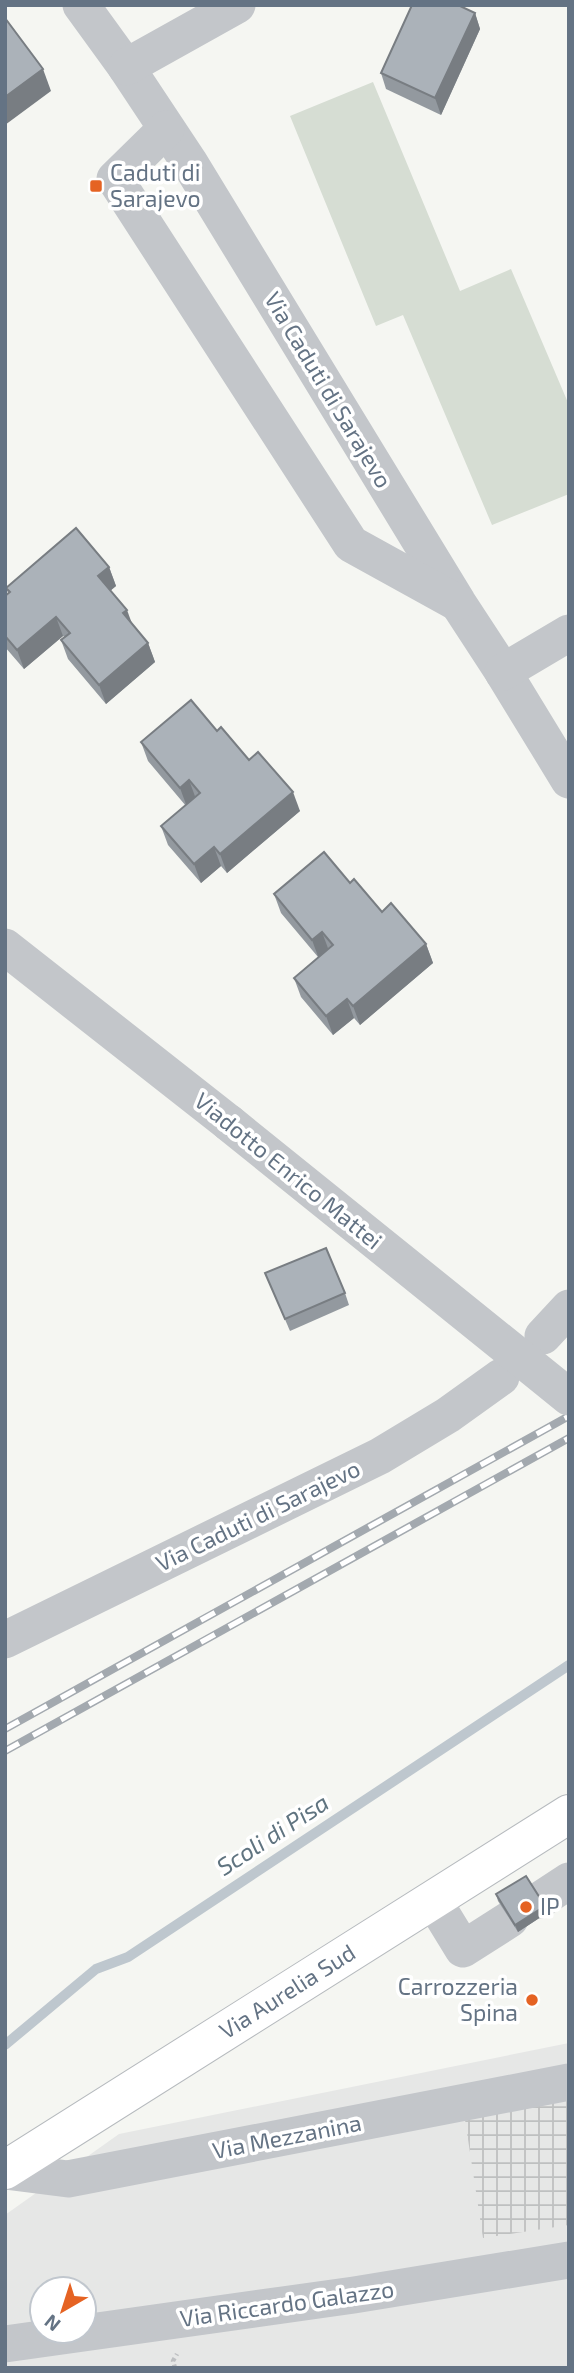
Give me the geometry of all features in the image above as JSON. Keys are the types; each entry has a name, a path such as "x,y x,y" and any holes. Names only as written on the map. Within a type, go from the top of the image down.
{"main road":[{"name":"Via Aurelia Sud","path":"5,2171 569,1814"}],"street":[{"name":"Via Caduti di Sarajevo","path":"81,5 196,173 569,780"},
{"path":"125,67 237,5"},
{"path":"166,129 115,180 351,544 458,603"},
{"path":"503,673 569,633"},
{"name":"Viadotto Enrico Mattei","path":"5,947 229,1123 569,1397"},
{"path":"543,1336 569,1308"},
{"name":"Via Caduti di Sarajevo","path":"5,1640 380,1456 428,1429 501,1377"},
{"path":"433,1900 463,1949 539,1900"},
{"name":"Via Mezzanina","path":"5,2171 68,2179 569,2082"},
{"name":"Via Riccardo Galazzo","path":"5,2344 346,2296 569,2260"}],"shaded area":[{"path":"373,82 460,291 511,269 569,405 569,494 492,525 403,315 376,326 290,116"},
{"path":"569,2043 569,2368 5,2368 5,2215 119,2134"},
{"path":"569,2098 569,2225 483,2238 464,2113"}],"building":[{"path":"412,5 458,5 475,13 435,98 381,73"},
{"path":"5,18 43,69 5,97"},
{"path":"76,528 109,567 98,576 127,610 123,613 148,643 99,685 61,640 70,633 56,617 17,650 5,636 5,596 10,592 6,588"},
{"path":"191,700 217,731 221,727 249,760 258,752 293,792 220,854 214,847 194,864 161,826 200,793 189,780 180,788 141,742"},
{"path":"324,852 350,883 354,879 382,912 391,903 426,944 353,1006 347,999 326,1016 294,978 333,945 322,932 312,940 274,894"},
{"path":"326,1248 345,1293 285,1319 265,1273"},
{"path":"526,1876 545,1906 515,1925 496,1894"}],"waterway":[{"name":"Scoli di Pisa","path":"5,2045 96,1969 128,1957 569,1665"}],"railway":[{"path":"5,1729 569,1416"},
{"path":"5,1751 569,1438"}],"place":[{"name":"Caduti di Sarajevo","path":"96,186"},
{"name":"IP","path":"526,1907"},
{"name":"Carrozzeria Spina","path":"532,2000"}]}
